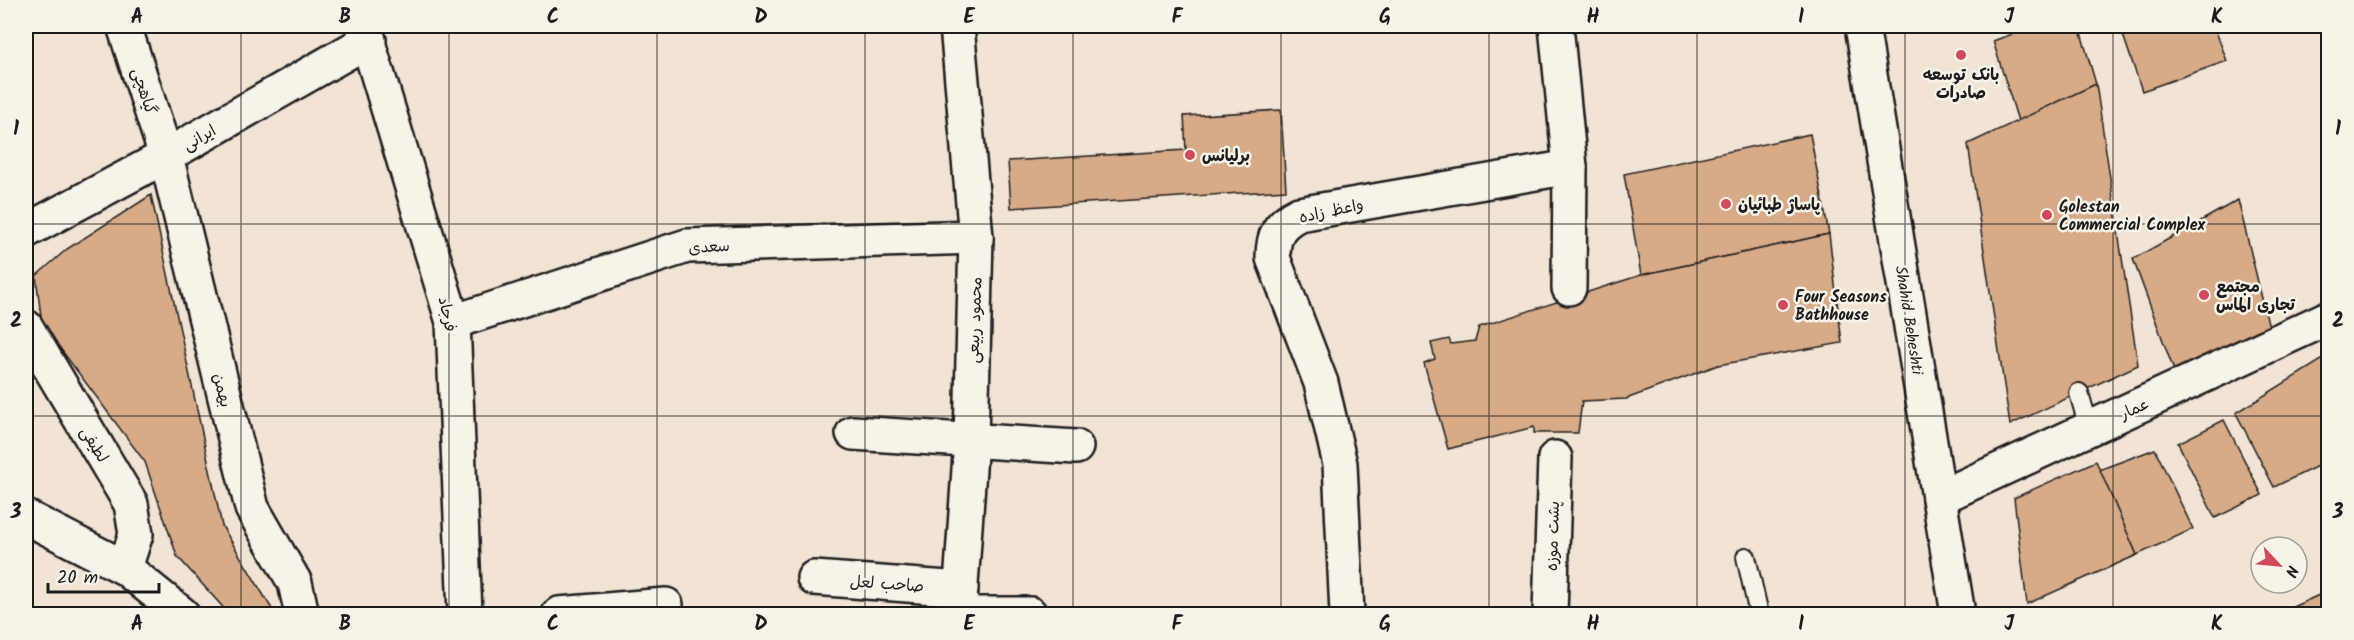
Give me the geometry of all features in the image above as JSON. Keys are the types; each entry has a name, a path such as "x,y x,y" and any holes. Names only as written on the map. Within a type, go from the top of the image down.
{"street":[{"name":"گیاهچی","path":"124,26 166,156"},
{"name":"محمود ربیعی","path":"957,26 976,237 971,440 960,606"},
{"path":"1556,26 1570,167 1569,288"},
{"name":"Shahid Beheshti","path":"1862,26 1939,498 1952,613"},
{"name":"ایرانی","path":"26,231 166,156 366,33"},
{"name":"فرجاد","path":"366,33 453,322 465,615"},
{"name":"بهمن","path":"166,156 252,508 295,583 302,615"},
{"name":"واعظ زاده","path":"1347,615 1340,464 1322,383 1273,258 1273,239 1283,222 1299,214 1570,167"},
{"name":"سعدی","path":"453,322 687,246 976,237"},
{"name":"عمار","path":"1939,498 2328,318"},
{"name":"لطیفی","path":"26,327 131,504 136,534 124,568"},
{"path":"854,432 1076,447"},
{"name":"پشت موزه","path":"1550,615 1555,458"},
{"path":"26,517 124,568 182,615"},
{"name":"صاحب لعل","path":"814,578 960,606 1030,614"},
{"path":"559,615 666,605"}],"lane":[{"path":"2079,393 2089,428"},
{"path":"1746,557 1760,615"}],"building":[{"path":"1928,26 1964,26 1929,29"},
{"path":"2035,26 2079,26 2096,84 2018,121 1993,41"},
{"path":"2120,26 2214,26 2227,61 2142,91"},
{"name":"Golestan Commercial Complex","path":"2096,84 2138,365 2010,425 1968,144"},
{"name":"برلیانس","path":"1281,110 1286,190 1011,208 1008,161 1186,150 1184,116"},
{"name":"پاساژ طبائیان","path":"1810,134 1829,234 1641,275 1624,174"},
{"path":"151,195 222,526 275,614 229,614 177,556 145,462 42,324 36,276 67,249"},
{"name":"مجتمع تجاری الماس","path":"2238,200 2270,331 2177,379 2133,259"},
{"path":"1829,234 1842,343 1718,365 1626,399 1582,401 1578,433 1534,433 1534,427 1448,449 1424,363 1435,359 1431,343 1449,339 1451,344 1475,341 1479,327 1641,275"},
{"path":"2328,356 2328,461 2274,487 2236,413"},
{"path":"2224,420 2262,495 2215,518 2178,443"},
{"path":"2155,449 2193,529 2137,555 2099,470"},
{"path":"2096,461 2137,555 2027,604 2014,498"},
{"path":"2328,591 2328,614 2277,614"}],"place":[{"name":"بانک توسعه صادرات","path":"1961,55"},
{"name":"برلیانس","path":"1190,155"},
{"name":"پاساژ طبائیان","path":"1726,204"},
{"name":"Golestan Commercial Complex","path":"2047,215"},
{"name":"مجتمع تجاری الماس","path":"2204,295"},
{"name":"Four Seasons Bathhouse","path":"1783,305"}]}
